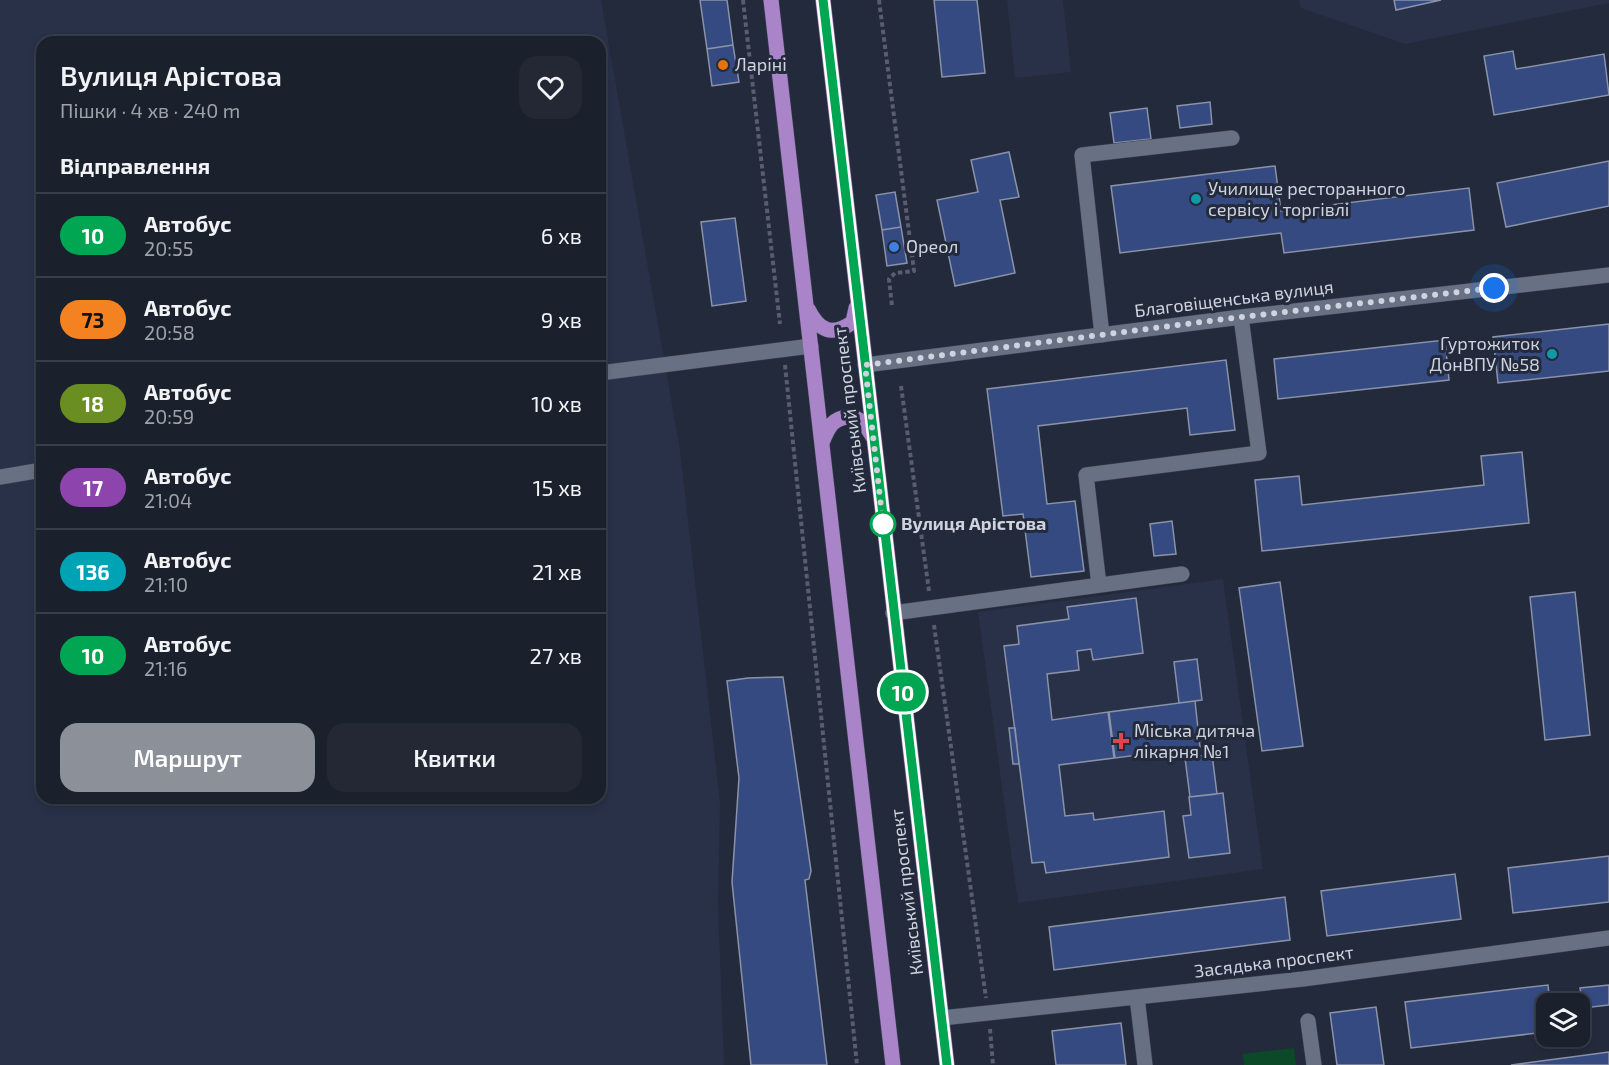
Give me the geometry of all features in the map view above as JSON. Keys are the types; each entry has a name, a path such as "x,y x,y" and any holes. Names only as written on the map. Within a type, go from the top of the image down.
{"main road":[{"name":"Київський проспект","path":"771,0 893,1065"},
{"name":"Київський проспект","path":"823,0 947,1065"},
{"path":"806,307 814,323 829,331 843,329 853,322 857,300"},
{"path":"822,443 828,428 839,417 852,416 864,423 873,437"}],"street":[{"path":"1102,335 1082,155 1232,138"},
{"name":"Благовіщенська вулиця","path":"865,365 1241,317 1609,275"},
{"path":"1099,585 1086,474 1259,453 1241,317"},
{"path":"606,372 811,346"},
{"path":"0,477 36,471"},
{"path":"893,613 1182,574"},
{"name":"Засядька проспект","path":"942,1018 1303,979 1609,938"},
{"path":"1137,997 1146,1065"},
{"path":"1308,1021 1314,1065"}],"path":[{"path":"743,0 780,324"},
{"path":"879,0 914,271 895,273 889,279 892,306"},
{"path":"786,379 857,1065"},
{"path":"901,386 988,1013 993,1065"}],"shaded area":[{"path":"0,0 601,0 680,450 720,802 718,904 724,1065 0,1065"},
{"path":"1007,0 1063,0 1071,72 1015,78"},
{"path":"1299,0 1609,0 1609,3 1405,44 1301,8"},
{"name":"Міська дитяча лікарня №1","path":"1223,579 1263,869 1018,903 978,612"}],"green space":[{"path":"1294,1048 1296,1065 1244,1065 1243,1054"}],"building":[{"path":"700,0 727,0 733,45 707,49"},
{"path":"934,0 977,0 985,73 942,77"},
{"path":"1394,0 1441,0 1396,10"},
{"name":"Ларіні","path":"733,45 739,82 712,86 707,49"},
{"path":"1513,51 1516,69 1604,54 1609,95 1494,115 1484,56"},
{"path":"1210,102 1212,124 1180,128 1177,106"},
{"path":"1147,108 1151,139 1114,143 1110,113"},
{"path":"1009,152 1019,197 1000,200 1015,273 955,286 937,200 978,192 971,160"},
{"path":"1609,161 1609,206 1506,227 1497,183"},
{"name":"Училище ресторанного сервісу і торгівлі","path":"1275,166 1281,211 1469,188 1474,230 1284,253 1281,233 1120,253 1111,186"},
{"path":"895,192 901,227 882,230 876,195"},
{"path":"735,218 746,301 712,306 701,222"},
{"name":"Ореол","path":"901,227 907,263 887,266 882,230"},
{"name":"Гуртожиток ДонВПУ №58","path":"1609,324 1609,371 1498,383 1493,337"},
{"path":"1445,340 1449,380 1278,399 1274,359"},
{"path":"1226,360 1235,430 1190,435 1187,408 1038,426 1047,504 1075,501 1084,571 1031,577 1023,514 1003,516 987,389"},
{"path":"1522,452 1529,523 1262,551 1255,480 1299,476 1302,505 1484,485 1481,456"},
{"path":"1172,521 1176,554 1154,556 1150,524"},
{"path":"1280,582 1303,746 1262,751 1239,588"},
{"path":"1575,592 1590,735 1545,740 1530,597"},
{"path":"1136,598 1143,653 1093,660 1091,649 1077,651 1079,670 1047,674 1052,720 1108,712 1114,758 1059,765 1065,816 1093,813 1094,820 1164,811 1169,857 1046,873 1044,862 1032,863 1004,646 1019,644 1017,626 1069,619 1067,607"},
{"path":"1197,659 1202,700 1179,703 1174,662"},
{"path":"783,677 811,871 809,879 805,880 827,1065 751,1065 732,882 739,778 727,681"},
{"path":"1195,701 1200,747 1115,758 1109,712"},
{"path":"1009,728 1015,728 1019,764 1013,764"},
{"path":"1212,754 1217,794 1190,797 1185,758"},
{"path":"1223,793 1230,853 1189,858 1183,816 1191,815 1189,797"},
{"path":"1609,856 1609,902 1513,913 1508,868"},
{"path":"1455,874 1461,919 1327,936 1321,891"},
{"path":"1285,897 1290,940 1054,970 1049,927"},
{"path":"1548,985 1549,993 1536,993 1536,1033 1411,1048 1405,1002"},
{"path":"1609,985 1609,1005 1590,1007 1590,993 1581,993 1580,988"},
{"path":"1376,1007 1384,1065 1337,1065 1330,1013"},
{"path":"1121,1023 1126,1065 1056,1065 1052,1031"},
{"path":"1609,1052 1609,1065 1511,1065"}],"bus line":[{"name":"10","path":"823,0 947,1065"}],"place":[{"name":"Ларіні","path":"723,65"},
{"name":"Училище ресторанного сервісу і торгівлі","path":"1196,199"},
{"name":"Ореол","path":"894,247"},
{"name":"Гуртожиток ДонВПУ №58","path":"1552,354"},
{"name":"Вулиця Арістова","path":"883,524"},
{"name":"Міська дитяча лікарня №1","path":"1121,741"}],"route":[{"path":"883,524 865,365 1241,317 1494,288"}]}
